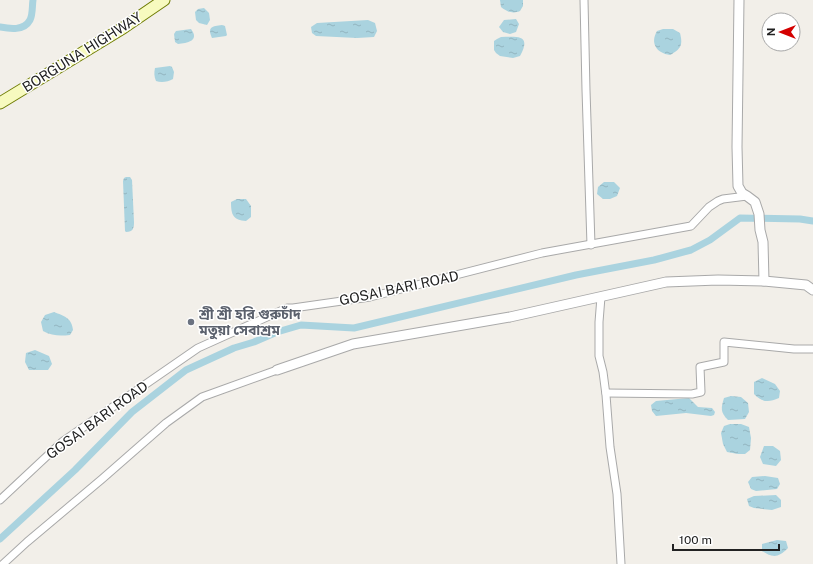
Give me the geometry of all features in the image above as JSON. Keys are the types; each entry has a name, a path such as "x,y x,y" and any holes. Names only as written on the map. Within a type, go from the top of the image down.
{"main road":[{"name":"BORGUNA HIGHWAY","path":"0,103 123,28 164,0"}],"street":[{"path":"584,0 591,245"},
{"path":"739,0 737,147 738,186 742,193 755,202 763,242 764,282"},
{"name":"GOSAI BARI ROAD","path":"0,500 62,442 198,348 287,308 370,297 542,254 691,226 709,207 718,201 747,196"},
{"path":"3,564 26,542 102,479 166,423 202,397 353,344 510,317 666,282 718,280 764,282 806,285 813,290"},
{"path":"601,297 599,356 606,393 610,447 617,494 621,564"},
{"path":"606,393 692,394 701,392 700,367 724,362 724,342 794,349 813,349"}],"water":[{"path":"500,0 523,0 523,6 520,11 510,12 501,7"},
{"path":"204,8 209,13 210,20 207,25 199,23 196,20 195,12 198,9"},
{"path":"516,19 519,24 516,32 510,34 503,32 499,27 504,20"},
{"path":"368,20 375,23 377,31 374,37 357,38 316,36 312,33 311,27 317,23"},
{"path":"222,25 225,26 227,35 212,38 210,29"},
{"path":"191,29 194,36 191,41 178,44 175,42 174,34 176,31"},
{"path":"663,29 673,29 680,33 681,44 679,49 670,55 658,50 654,43 657,31"},
{"path":"501,37 517,37 523,40 524,44 520,56 513,58 500,56 496,53 494,50 494,41"},
{"path":"170,66 174,72 173,79 164,82 156,81 154,74 155,68"},
{"path":"126,177 130,177 132,180 134,226 133,229 126,232 123,181"},
{"path":"604,182 614,182 620,188 617,196 610,199 603,199 597,194 598,187"},
{"path":"237,199 246,199 251,206 251,217 246,221 236,218 232,213 231,202"},
{"path":"54,312 69,320 73,330 70,335 56,335 43,331 41,322 45,315"},
{"path":"35,350 49,356 52,364 48,370 29,370 25,362 26,353"},
{"path":"762,378 775,384 780,391 779,398 772,401 765,401 754,394 754,382"},
{"path":"731,396 741,397 748,403 749,412 745,419 728,420 722,412 724,398"},
{"path":"689,398 698,407 712,408 715,412 714,415 711,416 686,413 656,416 652,411 651,405 656,401"},
{"path":"730,424 741,424 749,427 751,438 750,450 745,454 727,452 723,444 721,433 724,426"},
{"path":"764,446 773,446 780,451 781,460 776,466 763,464 760,457"},
{"path":"765,476 778,478 780,484 777,489 756,491 751,489 748,482 752,477"},
{"path":"776,495 781,500 781,507 772,510 749,506 747,499 754,496"},
{"path":"777,540 786,541 788,548 781,554 772,556 762,551 762,544"}],"waterway":[{"path":"0,27 21,28 27,24 32,15 33,0"},
{"path":"0,539 75,470 132,412 186,370 234,348 301,325 354,328 576,275 654,260 691,250 710,240 740,218 800,219 813,221"}],"place":[{"name":"শ্রী শ্রী হরি গুরুচাঁদ মতুয়া সেবাশ্রম","path":"191,322"}]}
